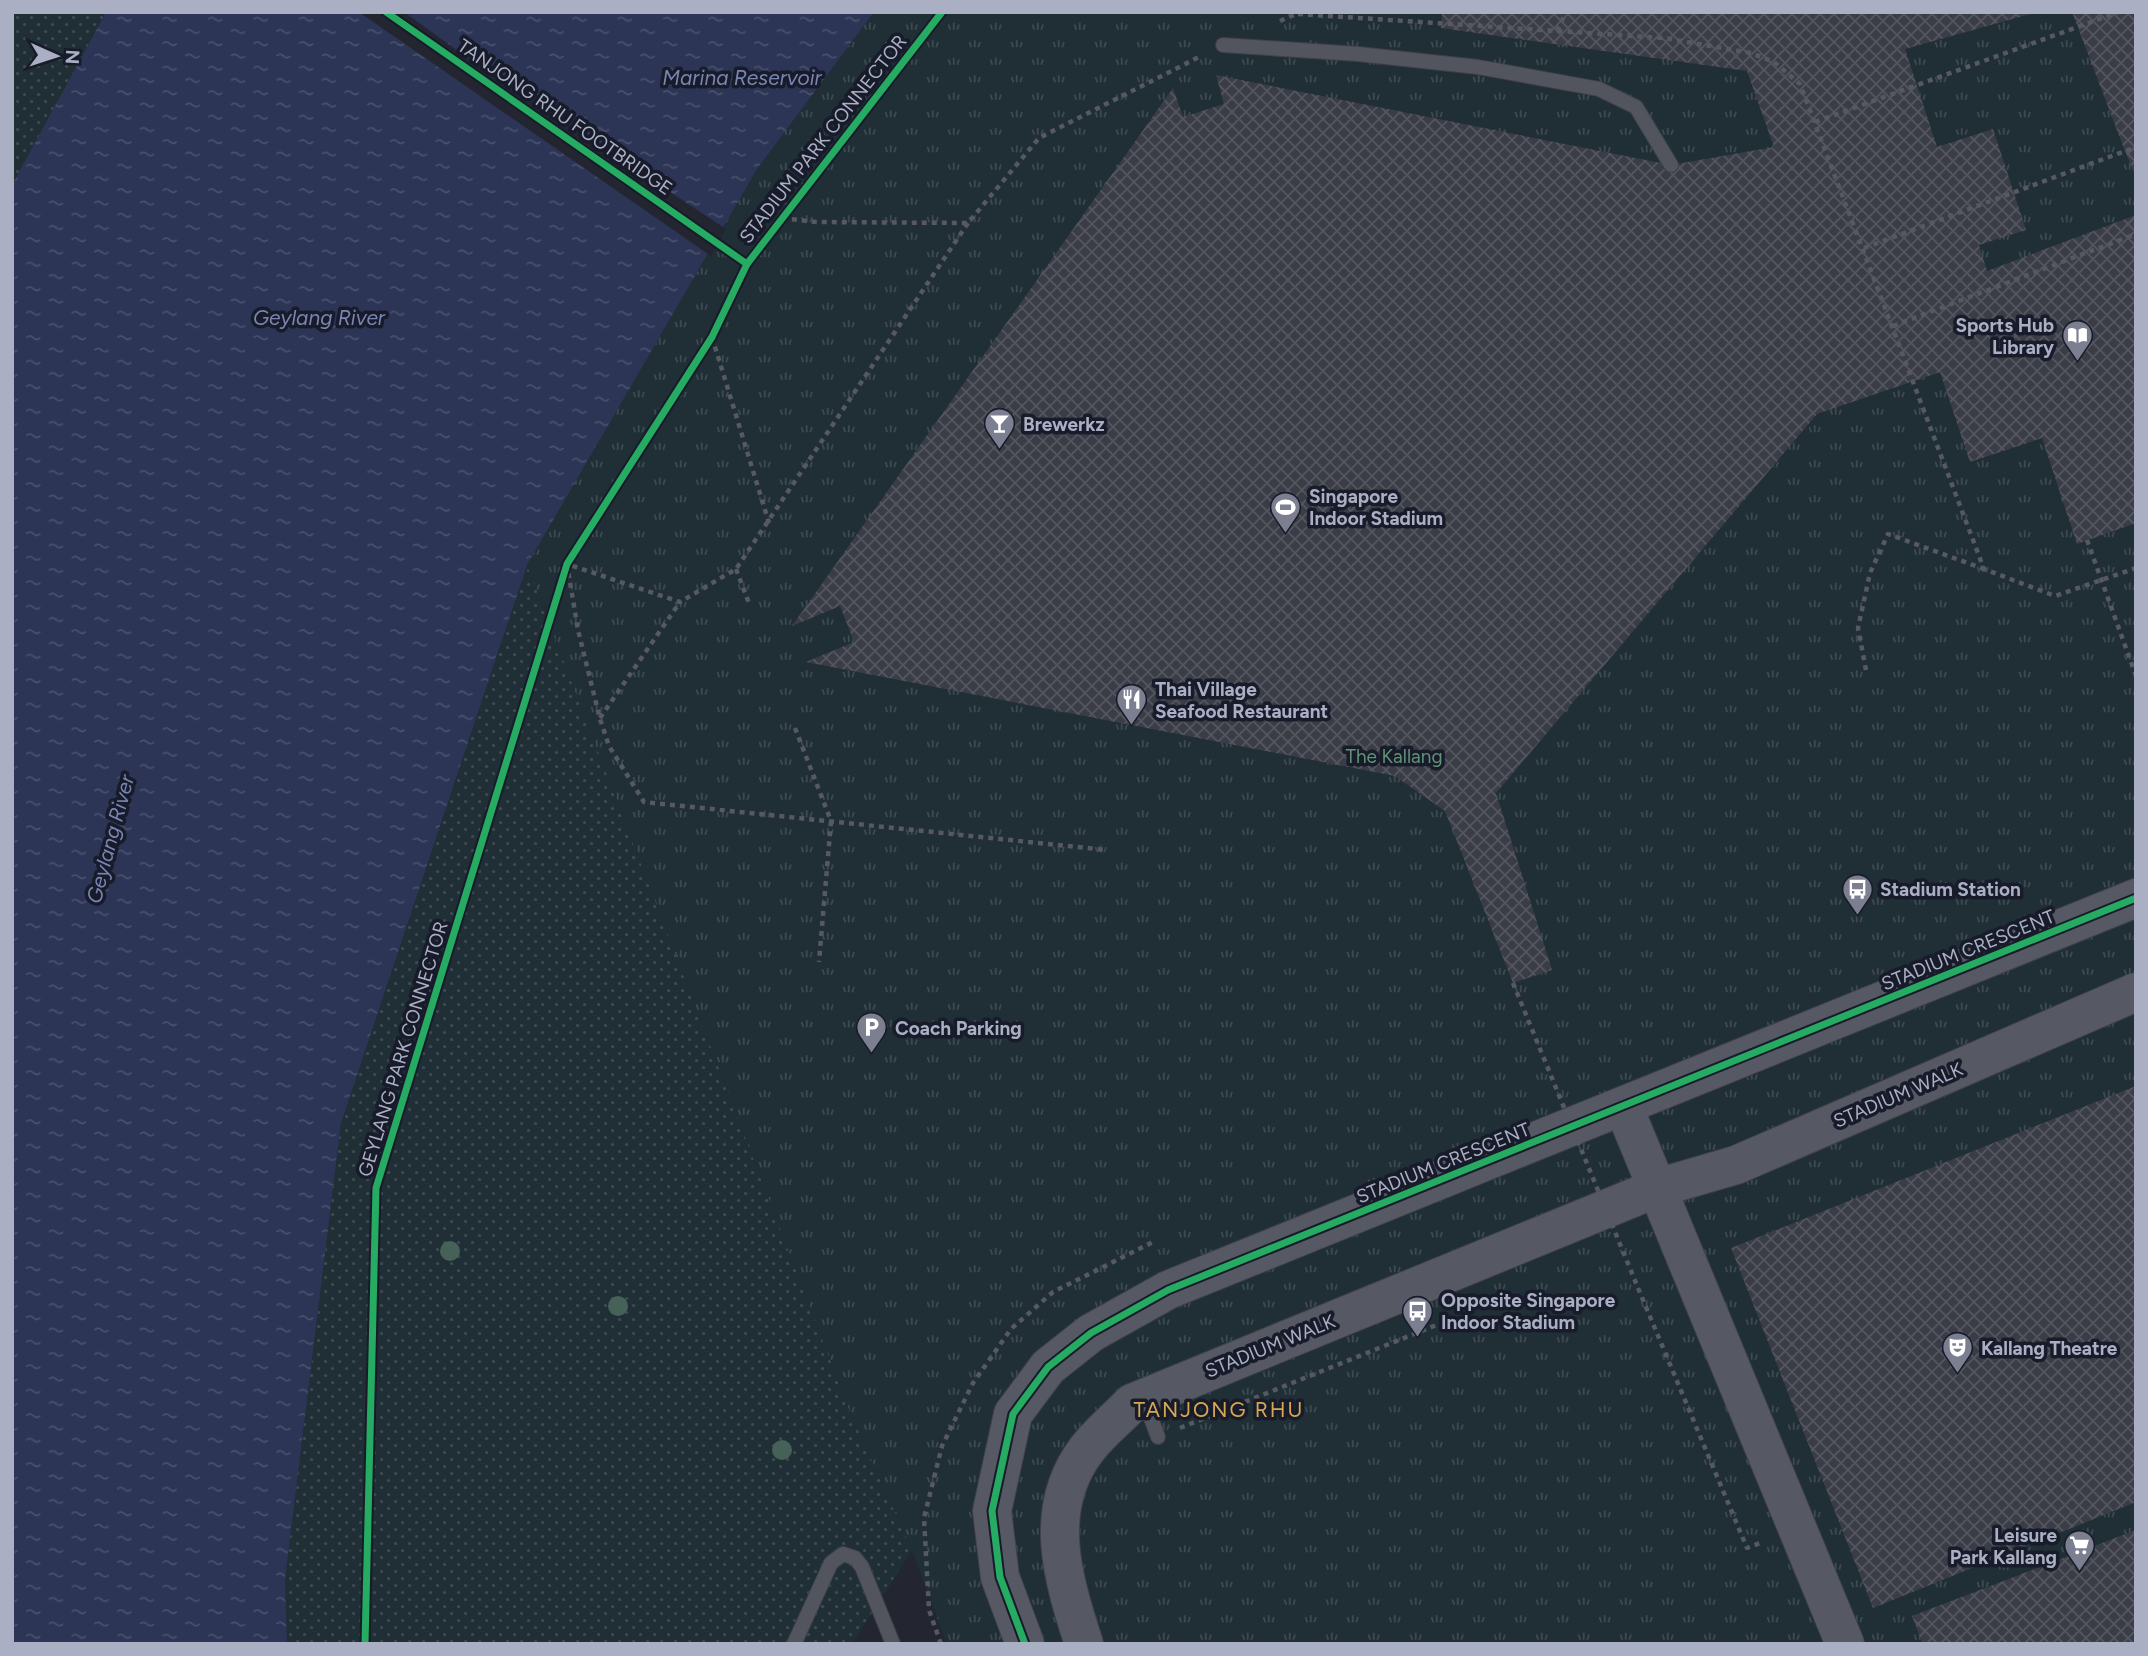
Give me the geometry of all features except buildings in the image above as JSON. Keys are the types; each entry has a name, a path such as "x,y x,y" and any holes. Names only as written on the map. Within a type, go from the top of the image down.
{"street":[{"name":"STADIUM CRESCENT","path":"1025,1644 1000,1577 992,1511 1013,1414 1048,1367 1091,1333 1168,1290 2136,898"},
{"name":"STADIUM WALK","path":"1084,1644 1065,1586 1058,1536 1063,1495 1087,1450 1132,1403 1657,1188 1736,1165 2136,992"},
{"path":"1623,1108 1845,1644"}],"lane":[{"path":"1223,45 1358,54 1451,64 1599,89 1636,107 1671,164"},
{"path":"1144,1398 1158,1437"},
{"path":"794,1644 831,1563 843,1554 855,1558 862,1567 893,1644"}],"path":[{"path":"1557,31 1566,12"},
{"path":"1815,121 2119,12"},
{"path":"600,719 680,602 736,569 968,223 1040,138 1223,45 1299,13 1664,38 1751,53 1774,62 1794,77 1800,84 1815,121 1984,569"},
{"path":"1864,248 2136,147"},
{"path":"782,218 816,222 968,223"},
{"path":"1892,326 2136,234"},
{"path":"704,348 717,325"},
{"path":"712,337 769,523"},
{"path":"1866,670 1858,628 1870,573 1888,534 2055,596 2136,568"},
{"path":"2087,540 2136,676"},
{"path":"559,590 567,564 575,552"},
{"path":"567,564 680,602"},
{"path":"567,564 578,630 608,746 644,802 1106,850"},
{"path":"736,569 750,606"},
{"path":"795,727 831,821 818,962"},
{"path":"1513,984 1747,1548 1798,1528"},
{"path":"1158,1437 1439,1324"}],"green space":[{"path":"12,12 106,12 12,185"},
{"name":"The Kallang","path":"874,12 2136,12 2136,1644 947,1644 912,1550 850,1412 527,565 757,169"},
{"path":"527,565 850,1412 912,1550 852,1644 287,1644 285,1579 341,1123"}],"water":[{"name":"Geylang River","path":"106,12 874,12 757,169 527,565 341,1123 285,1579 287,1644 12,1644 12,185"}],"pier":[{"path":"359,12 404,12 469,59 726,229 711,256"}],"cycle path":[{"name":"TANJONG RHU FOOTBRIDGE","path":"386,12 747,264 942,12"},
{"name":"GEYLANG PARK CONNECTOR","path":"365,1644 376,1188 567,564 712,337 747,264"},
{"path":"1025,1644 1000,1577 992,1511 1013,1414 1048,1367 1091,1333 1168,1290 2136,898"}],"place":[{"name":"Sports Hub Library","path":"2077,363"},
{"name":"Brewerkz","path":"1000,451"},
{"name":"Singapore Indoor Stadium","path":"1286,534"},
{"name":"Thai Village Seafood Restaurant","path":"1132,727"},
{"name":"Stadium Station","path":"1857,916"},
{"name":"Coach Parking","path":"872,1055"},
{"name":"Opposite Singapore Indoor Stadium","path":"1418,1338"},
{"name":"Kallang Theatre","path":"1958,1375"},
{"name":"Leisure Park Kallang","path":"2080,1573"}],"district":[{"name":"TANJONG RHU","path":"1219,1409"}],"water label":[{"name":"Marina Reservoir","path":"742,77"}]}
